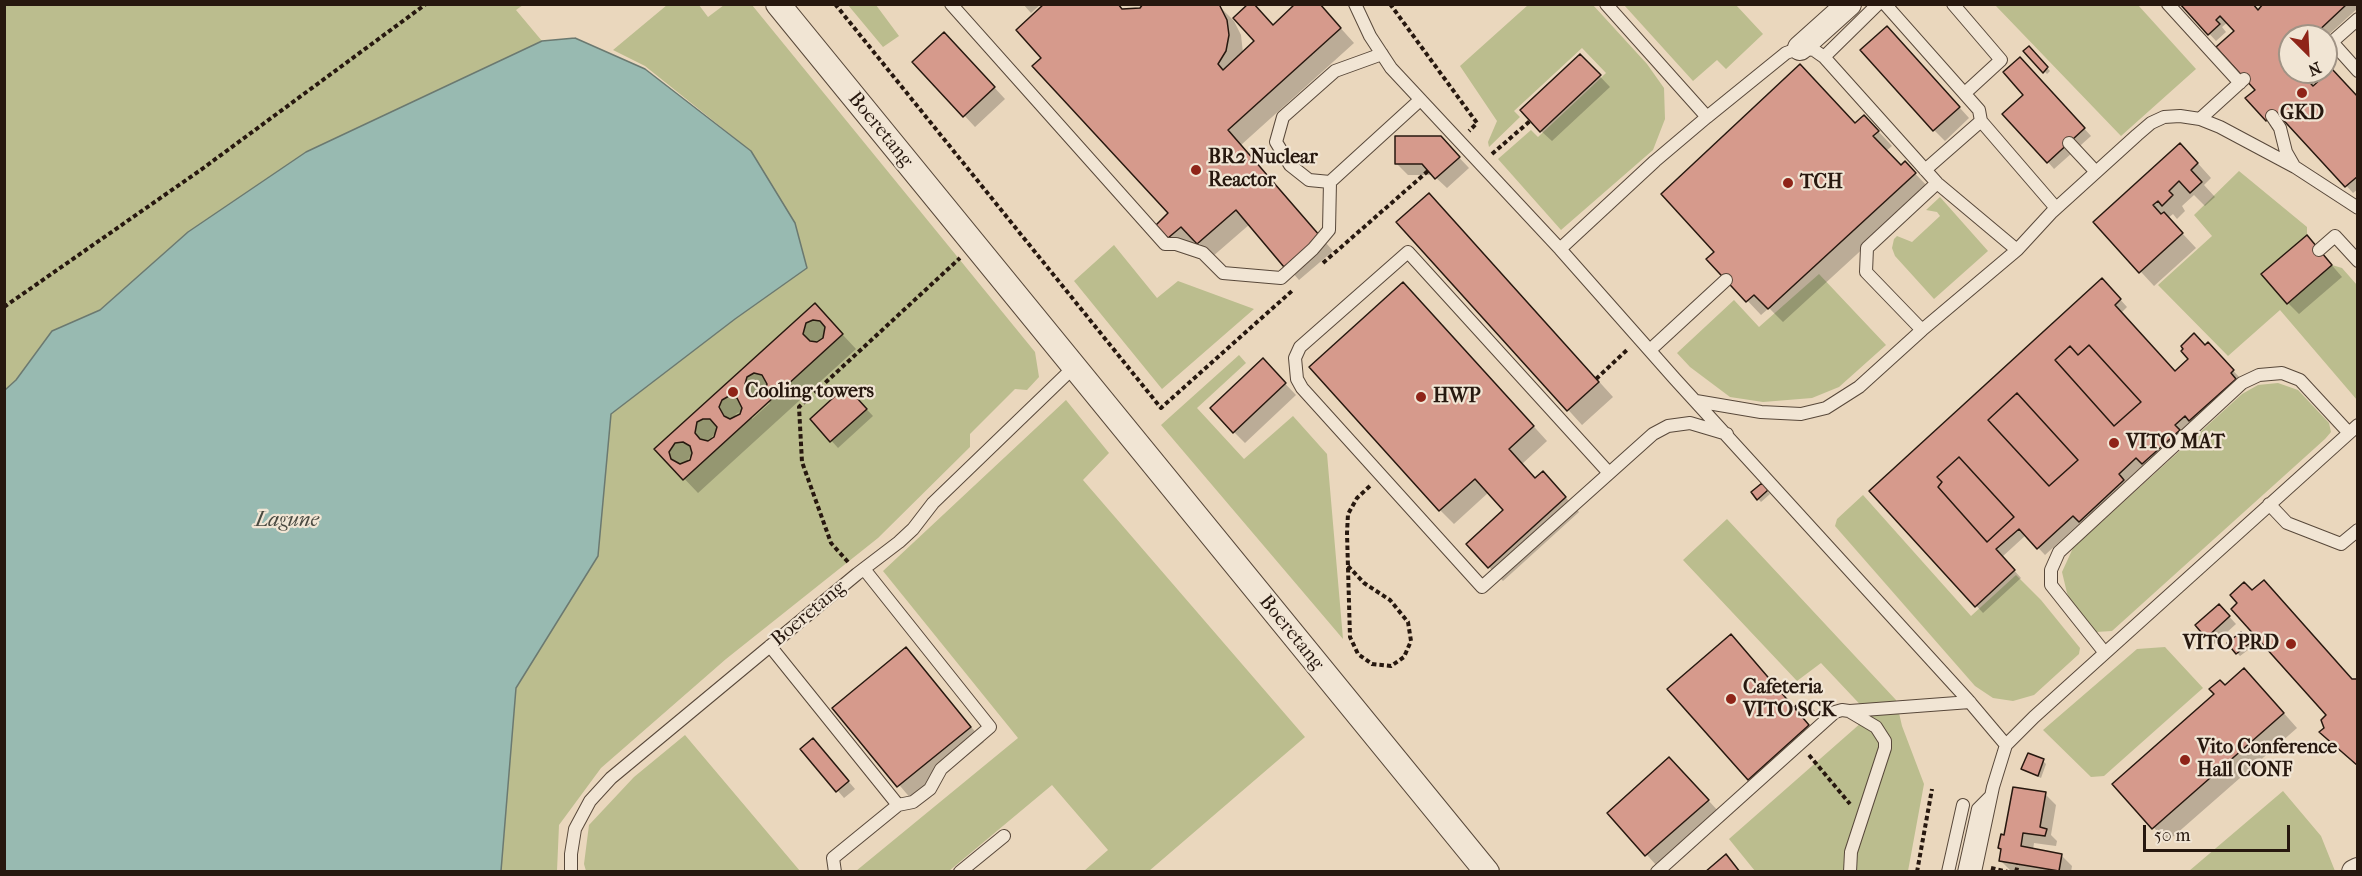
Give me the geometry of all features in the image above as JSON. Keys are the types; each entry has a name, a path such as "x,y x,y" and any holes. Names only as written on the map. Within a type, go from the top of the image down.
{"street":[{"name":"Boeretang","path":"778,4 1486,872"},
{"path":"1800,48 1849,4"}],"lane":[{"path":"951,4 1165,244 1176,244 1203,253 1224,273 1281,278 1313,249 1329,230 1330,182 1420,100"},
{"path":"1355,4 1370,36 1391,68 1560,249 1970,702 2006,745"},
{"path":"1606,4 1707,117"},
{"path":"1824,57 1878,4"},
{"path":"1885,4 1965,93 1979,110 1981,121 2056,208"},
{"path":"1953,4 2001,60 1965,93"},
{"path":"2168,4 2242,81 2200,119"},
{"path":"2358,19 2332,42 2358,71"},
{"path":"1560,249 1654,161 1786,53 1800,48 1814,50 1824,57 1936,183 2017,250"},
{"path":"1330,182 1309,180 1290,165 1276,142 1283,117 1335,71 1382,54"},
{"path":"1696,400 1761,412 1800,414 1826,408 1859,387 2017,250 2056,208 2151,123 2164,117 2180,116 2200,119 2220,127 2295,167 2358,208"},
{"path":"2272,116 2280,128 2286,152 2295,167"},
{"path":"1925,170 1981,121"},
{"path":"2069,143 2096,172"},
{"path":"1922,330 1866,272 1867,248 1936,183"},
{"path":"2319,250 2335,236 2358,261"},
{"path":"1609,473 1408,252 1300,347 1295,358 1296,379 1302,388 1482,586 1653,434 1668,426 1690,423 1727,434"},
{"path":"1650,350 1726,280"},
{"name":"Boeretang","path":"571,872 575,829 590,801 611,778 770,646 880,559 913,529 933,503 1073,368"},
{"path":"1975,872 1991,797 2006,745 2353,429 2300,380 2282,373 2259,375 2242,383 2060,552 2051,570 2051,585 2105,653"},
{"path":"2270,504 2287,523 2341,544 2358,530"},
{"path":"835,872 833,858 898,805 913,802 930,789 941,769 990,727 861,572"},
{"path":"770,646 898,805"},
{"path":"1657,872 1835,712 1970,702"},
{"path":"1849,711 1875,727 1885,741 1885,748 1851,852 1850,872"},
{"path":"1964,872 1978,808 1991,797"},
{"path":"1948,872 1962,805"},
{"path":"960,872 1004,836"}],"path":[{"path":"4,307 202,169 426,4"},
{"path":"835,4 1161,408 1294,289"},
{"path":"1390,4 1478,123 1458,140"},
{"path":"1480,164 1530,121"},
{"path":"1321,266 1428,171"},
{"path":"861,572 831,543 802,462 799,407 974,245"},
{"path":"1596,379 1640,338"},
{"path":"1348,566 1364,583 1390,600 1408,622 1411,641 1404,657 1391,666 1372,664 1358,654 1350,637 1348,566 1348,514 1357,498 1381,477"},
{"path":"1795,708 1803,701 1823,722"},
{"path":"1799,743 1862,818"},
{"path":"1917,872 1932,789"},
{"path":"2016,872 2018,864"},
{"path":"1988,867 2008,872"}],"green space":[{"path":"5,5 523,5 516,10 542,41 306,152 188,232 100,310 52,331 16,380 5,390"},
{"path":"667,5 699,5 708,17 724,5 752,5 1035,352 1039,377 1027,390 1015,389 970,434 970,447 878,538 726,659 601,768 559,825 557,871 501,872 516,688 598,556 611,414 735,319 807,268 751,151 645,66 613,50"},
{"path":"848,5 876,5 899,36 883,47"},
{"path":"1528,5 1593,5 1647,64 1664,88 1665,119 1653,150 1561,230 1498,159 1531,130 1538,137 1606,73 1582,48 1514,111 1520,117 1489,147 1488,142 1497,121 1460,66"},
{"path":"1624,5 1736,5 1763,34 1726,69 1717,60 1693,81"},
{"path":"1995,5 2138,5 2196,69 2121,136"},
{"path":"2239,171 2307,227 2307,235 2287,304 2332,265 2342,268 2357,285 2357,400 2280,310 2228,356 2158,285 2212,236 2194,215"},
{"path":"1940,197 1988,251 1934,299 1895,256 1892,248 1897,236 1912,242 1940,216 1937,212 1926,210"},
{"path":"1114,245 1157,298 1178,281 1254,309 1162,389 1074,281"},
{"path":"1819,274 1886,345 1839,387 1812,398 1763,402 1730,397 1690,367 1677,353 1734,300 1759,327"},
{"path":"1239,355 1246,363 1197,408 1244,459 1293,416 1327,454 1343,639 1161,425"},
{"path":"2278,383 2298,390 2329,423 2331,432 2112,631 2096,632 2072,604 2067,593 2062,572 2073,548 2242,394 2258,385"},
{"path":"1066,400 1109,453 1083,480 1305,737 1149,871 1084,871 1108,850 1052,785 949,871 856,871 1018,738 883,571"},
{"path":"1863,495 1971,616 2016,575 2041,600 2080,648 2079,654 2034,695 2013,701 1993,698 1975,686 1835,526 1837,519"},
{"path":"1727,519 1896,700 1902,726 1924,784 1908,871 1755,871 1729,839 1870,715 1821,663 1797,681 1683,560"},
{"path":"2165,647 2203,688 2104,776 2091,777 2043,730 2137,649"},
{"path":"685,735 800,871 586,871 584,864 589,825 634,777"},
{"path":"2283,791 2321,836 2335,871 2189,871"}],"water":[{"name":"Lagune","path":"575,38 645,69 751,151 795,223 807,268 735,319 611,414 598,556 516,688 501,871 5,871 5,390 16,380 52,331 100,310 188,232 306,152 542,41"}],"building":[{"name":"BR2 Nuclear Reactor","path":"1044,4 1118,4 1122,9 1140,8 1143,4 1219,4 1227,20 1229,35 1226,51 1218,64 1223,70 1254,41 1233,18 1248,4 1254,4 1273,25 1295,4 1320,4 1341,28 1228,130 1320,236 1284,267 1236,210 1197,244 1181,227 1168,238 1156,225 1168,213 1032,66 1041,58 1016,30"},
{"name":"GKD","path":"2180,4 2253,4 2258,10 2263,4 2347,4 2326,24 2278,24 2278,84 2311,84 2313,86 2315,84 2338,84 2338,75 2358,97 2358,176 2345,187 2276,112 2266,121 2245,98 2255,90 2216,47 2234,31 2220,16 2216,20 2220,24 2208,35"},
{"path":"1887,26 1960,107 1933,131 1860,50"},
{"path":"944,32 995,87 963,117 912,62"},
{"path":"2029,46 2048,67 2043,73 2023,51"},
{"path":"1580,54 1601,75 1540,132 1520,110"},
{"path":"2020,57 2085,128 2047,163 2002,114 2023,95 2003,72"},
{"name":"TCH","path":"1800,64 1855,123 1864,115 1879,131 1873,136 1901,165 1905,161 1916,173 1768,309 1754,295 1746,302 1706,259 1714,252 1661,194"},
{"path":"1395,136 1441,136 1460,157 1435,179 1422,164 1395,164"},
{"path":"2180,143 2198,163 2191,170 2202,182 2190,193 2179,181 2169,191 2173,195 2162,206 2158,201 2153,205 2161,214 2164,212 2183,233 2139,273 2093,222"},
{"path":"1429,193 1599,382 1567,411 1396,222"},
{"path":"2307,235 2332,265 2287,304 2261,274"},
{"name":"VITO MAT","path":"2102,278 2121,299 2115,305 2175,371 2188,359 2181,351 2183,349 2181,346 2194,333 2205,345 2208,342 2234,370 2231,373 2236,379 2189,421 2185,416 2175,425 2180,430 2142,464 2136,458 2119,474 2124,480 2079,522 2073,516 2037,549 2019,529 1996,549 2015,570 1975,607 1869,491","holes":["2089,345 2141,402 2114,426 2055,360 2070,346 2078,355","2017,393 2078,460 2049,486 1988,420","1959,457 2014,517 1987,542 1938,487 1942,482 1937,477"]},
{"name":"HWP","path":"1403,282 1534,426 1509,449 1535,478 1543,471 1566,497 1488,568 1466,544 1503,510 1475,479 1439,511 1309,367"},
{"name":"Cooling towers","path":"815,303 843,334 683,480 654,449","holes":["813,320 820,321 825,327 823,338 817,342 810,341 803,334 806,323","754,373 762,375 767,384 765,391 755,396 749,393 745,384 747,377","729,396 737,398 742,408 740,414 730,419 724,416 719,407 722,400","703,419 710,419 717,427 714,437 708,441 700,439 695,433 697,422","683,442 690,446 692,453 690,460 680,464 671,459 669,452 675,443"]},
{"path":"2089,345 2141,402 2114,426 2055,360 2070,346 2078,355"},
{"path":"1263,358 1286,383 1233,433 1210,408"},
{"path":"846,386 867,409 830,442 810,419"},
{"path":"2017,393 2078,460 2049,486 1988,420"},
{"path":"1959,457 2014,517 1987,542 1938,487 1942,482 1937,477"},
{"path":"1762,483 1768,490 1757,500 1751,492"},
{"name":"VITO PRD","path":"2264,580 2352,679 2358,679 2358,766 2319,732 2324,728 2321,720 2326,715 2231,609 2237,603 2230,595 2244,582 2252,590"},
{"path":"2219,604 2230,616 2206,638 2195,625"},
{"path":"2241,632 2250,643 2236,654 2227,643"},
{"name":"Cafeteria VITO SCK","path":"1731,634 1809,725 1748,780 1667,689"},
{"path":"906,647 971,727 897,787 832,708"},
{"name":"Vito Conference Hall CONF","path":"2244,668 2284,713 2152,829 2112,784 2214,694 2209,689 2220,680 2225,685"},
{"path":"813,738 849,781 836,792 800,749"},
{"path":"2028,753 2044,759 2038,776 2021,769"},
{"path":"1669,757 1709,800 1645,856 1607,813"},
{"path":"2013,787 2046,792 2040,827 2047,829 2045,836 2023,833 2021,846 2062,854 2059,871 1999,861 2001,849 1998,848 2001,834 2004,835"},
{"path":"1726,854 1740,872 1705,872"}],"place":[{"name":"GKD","path":"2302,93"},
{"name":"BR2 Nuclear Reactor","path":"1196,170"},
{"name":"TCH","path":"1788,183"},
{"name":"Cooling towers","path":"733,392"},
{"name":"HWP","path":"1421,397"},
{"name":"VITO MAT","path":"2114,443"},
{"name":"VITO PRD","path":"2291,644"},
{"name":"Cafeteria VITO SCK","path":"1731,699"},
{"name":"Vito Conference Hall CONF","path":"2185,760"}]}
